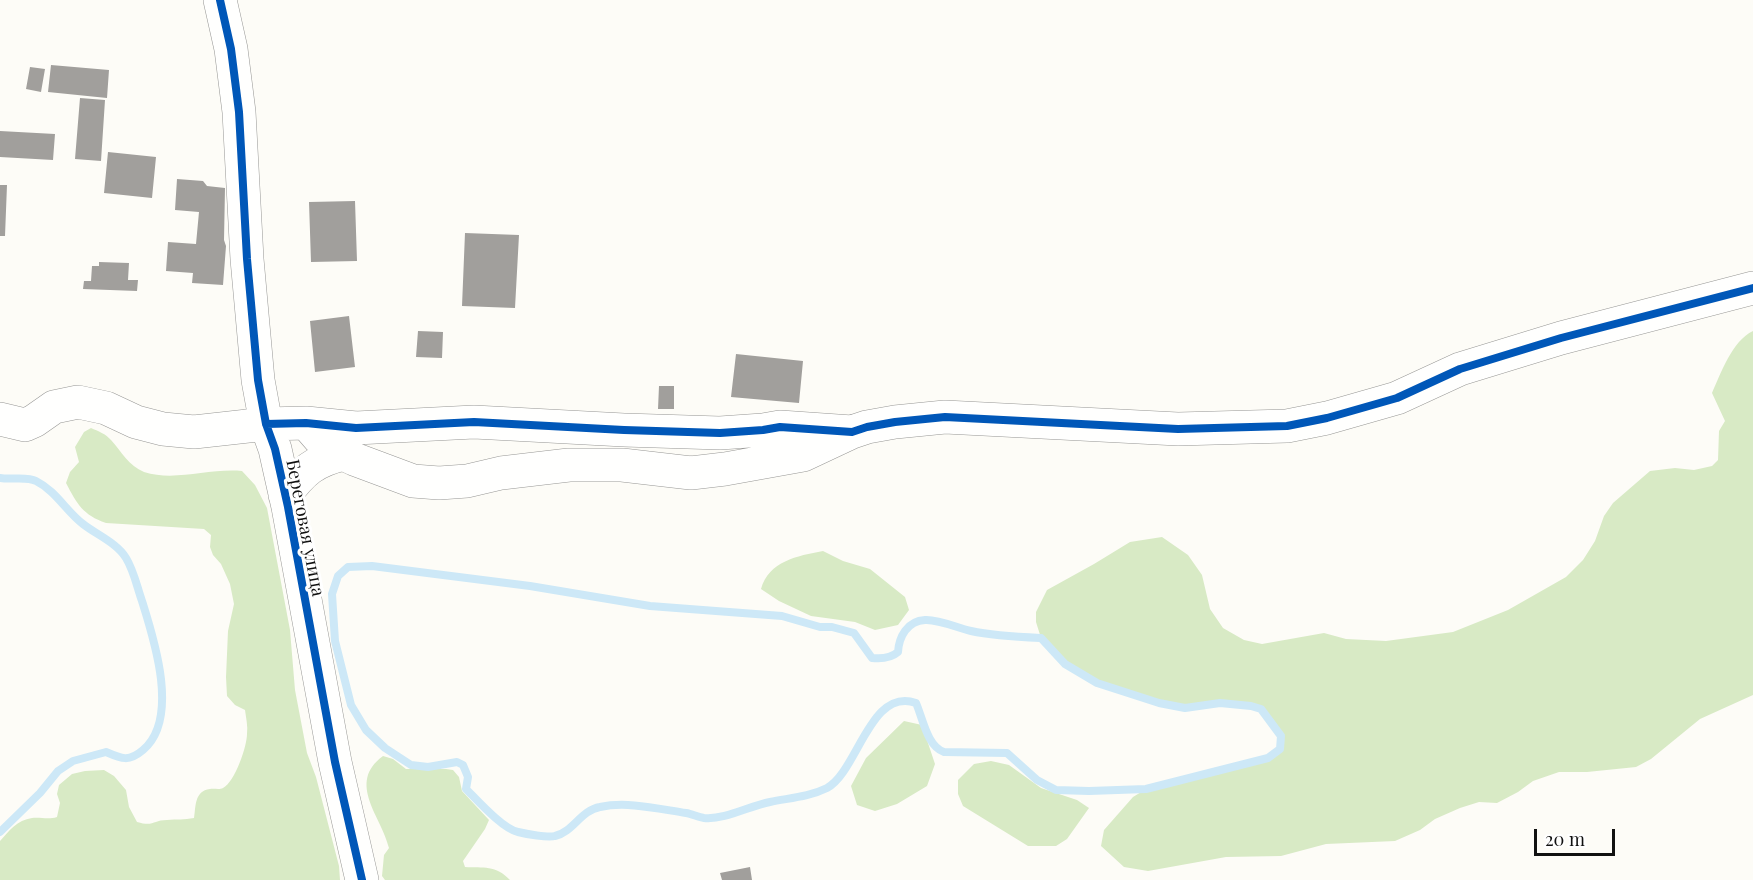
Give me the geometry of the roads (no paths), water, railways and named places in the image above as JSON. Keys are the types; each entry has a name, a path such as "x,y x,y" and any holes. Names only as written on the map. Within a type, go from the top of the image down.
{"street":[{"name":"Береговая улица","path":"220,0 231,49 239,112 252,327 258,380 266,424 275,449 285,495 335,762 362,880"},
{"path":"306,423 319,438 344,454 413,481 439,483 467,481 501,473 569,465 622,465 691,473 725,470 803,455 852,432 886,424 945,417 1178,429 1287,426 1337,416 1397,398 1460,369 1561,338 1753,288"},
{"path":"0,419 25,425 54,408 78,402 93,404 136,422 163,429 194,432 266,424 306,423 356,428 474,422 720,433 780,427 852,432"},
{"path":"285,495 298,477 314,465 344,454"}],"waterway":[{"path":"0,478 28,479 43,485 77,519 122,553 133,574 152,636 161,678 162,699 160,719 154,736 143,750 129,758 121,758 106,752 73,761 58,771 40,793 0,832"},
{"path":"372,566 530,586 650,606 782,616 820,627 832,627 854,633 872,658 886,658 898,652 905,631 913,623 925,620 988,634 1041,638 1065,664 1097,683 1159,703 1185,708 1220,703 1261,709 1281,736 1280,749 1268,758 1146,789 1056,790 1037,780 1007,753 944,752 938,749 926,731 916,703 900,701 887,707 876,718 838,779 820,791 712,818 643,806 610,805 587,812 561,834 555,836 526,834 505,826 466,789 468,777 463,765 457,762 428,767 411,765 385,748 366,730 351,705 335,641 332,594 338,576 348,567 372,566"}]}
